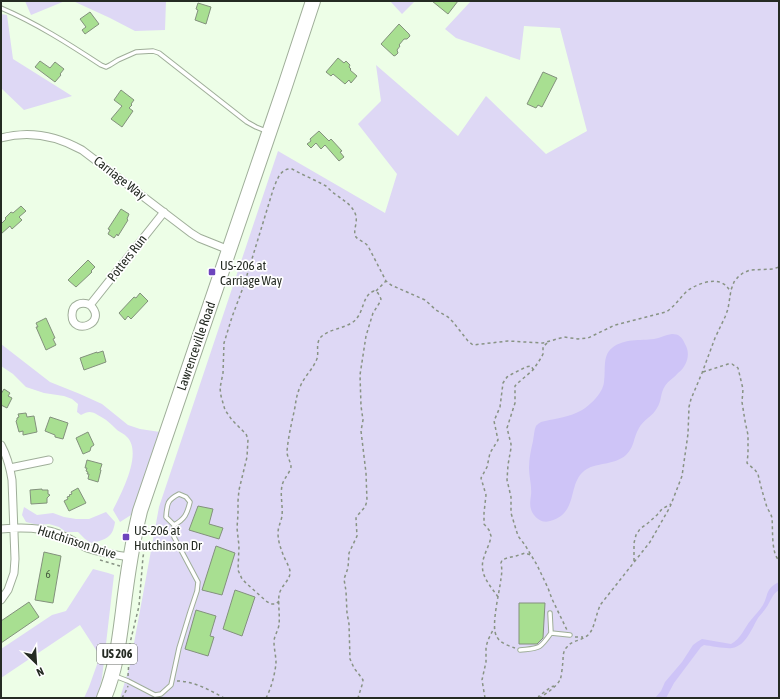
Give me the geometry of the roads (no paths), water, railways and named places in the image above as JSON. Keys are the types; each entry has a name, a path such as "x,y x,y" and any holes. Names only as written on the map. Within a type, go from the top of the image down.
{"highway":[{"name":"Lawrenceville Road","path":"104,698 116,659 131,550 140,511 313,1"}],"street":[{"name":"Carriage Way","path":"1,138 31,134 44,135 71,144 82,150 191,233 199,238 229,250"},
{"name":"Potters Run","path":"90,305 164,212"},
{"path":"1,445 7,457 12,480 15,559 14,573 8,590 1,600"},
{"path":"10,468 49,460"},
{"name":"Hutchinson Drive","path":"1,529 34,528 47,530 60,534 87,548 108,554 131,550"}],"lane":[{"path":"1,8 66,42 106,67 136,52 153,51 159,53 247,122 269,132"},
{"path":"112,675 128,680 155,695 161,694 171,685 179,648 197,591 198,582 174,536 174,525 166,516 167,505 172,498 179,494 186,497 190,502 187,513 181,521 174,525"},
{"path":"520,650 538,648 544,643 551,633 550,613"},
{"path":"551,633 570,635"}],"place":[{"name":"US-206 at Carriage Way","path":"212,272"},
{"name":"US-206 at Hutchinson Dr","path":"126,537"}]}
